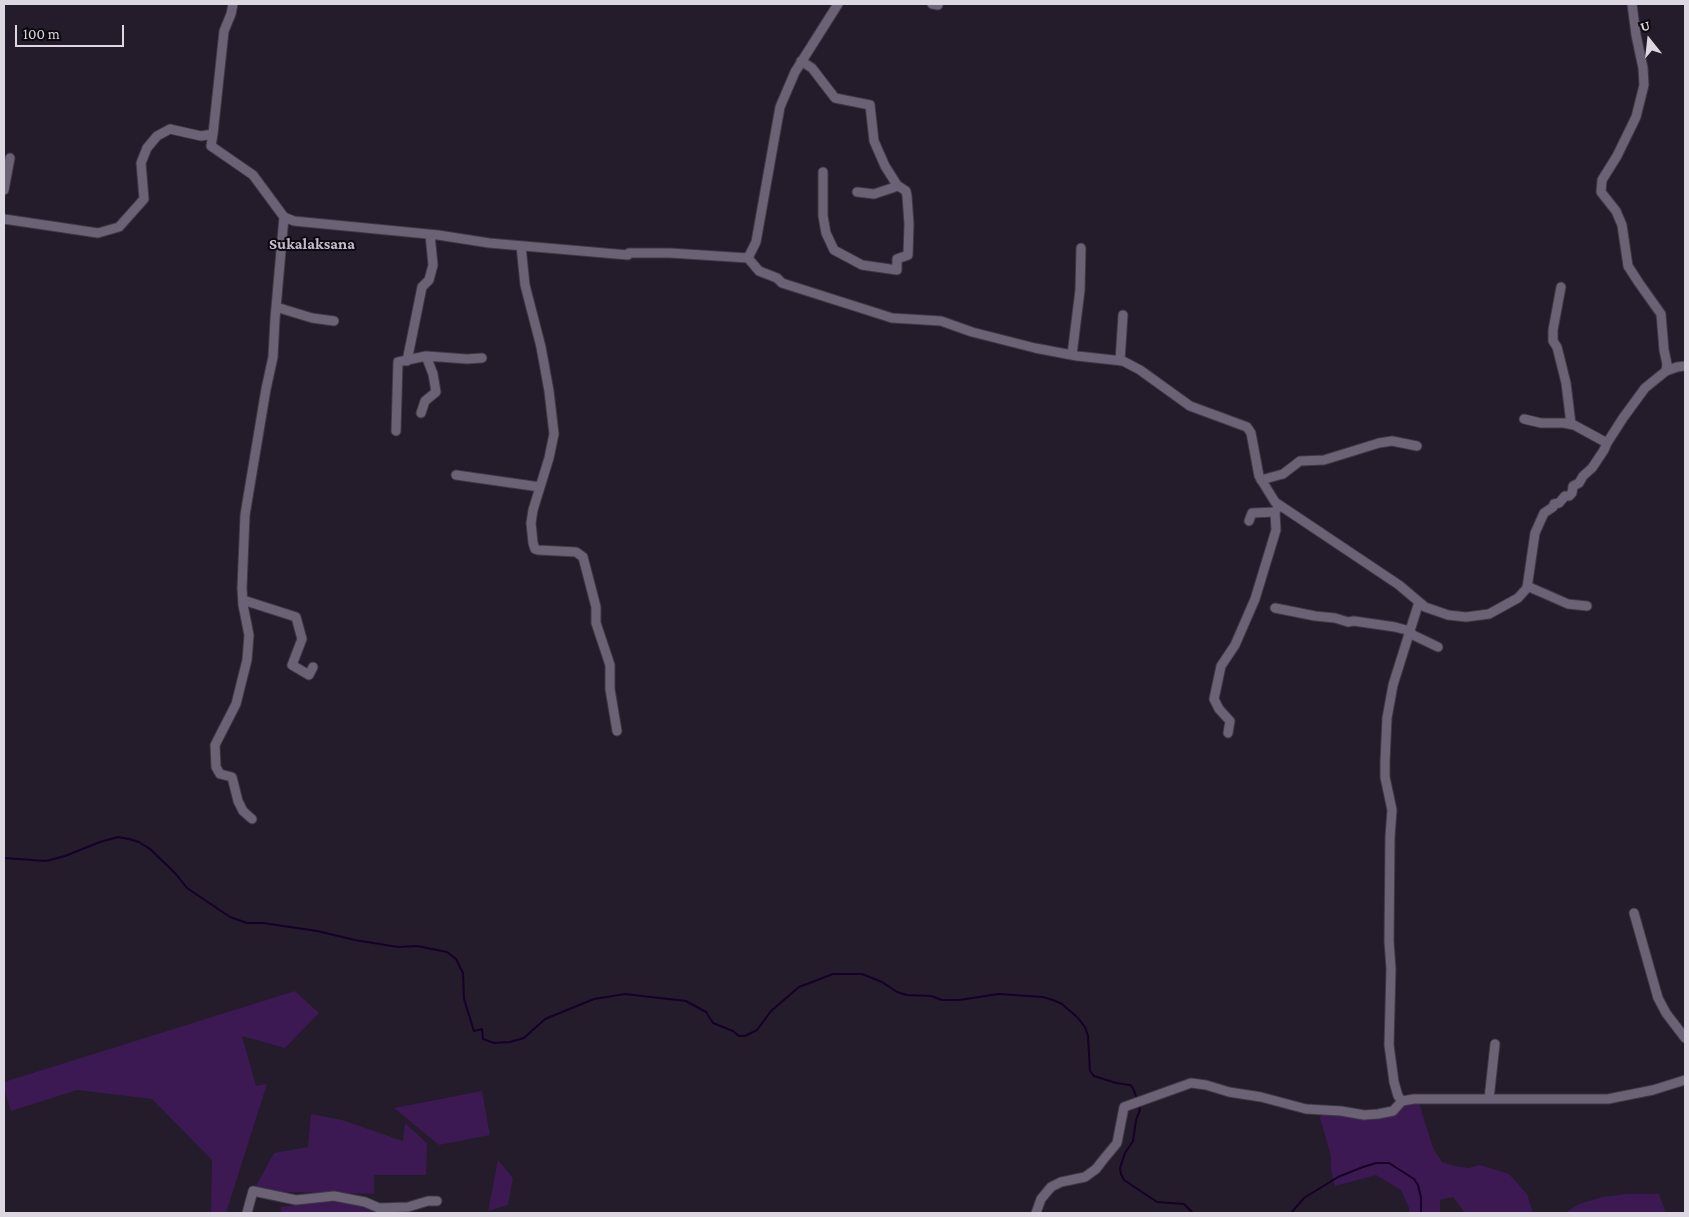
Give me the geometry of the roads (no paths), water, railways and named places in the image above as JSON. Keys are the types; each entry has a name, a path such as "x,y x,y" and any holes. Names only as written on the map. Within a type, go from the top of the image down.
{"street":[{"path":"233,4 224,31 213,134 210,146 253,175 284,217 294,221 430,234 521,246 628,255 629,253 670,253 748,258 759,271 778,278 782,283 870,312 892,318 941,321 994,338 1072,355 1120,361 1140,370 1190,406 1243,424 1249,428 1261,480 1277,509 1276,530 1256,599 1235,645 1221,666 1214,699 1219,710 1230,721 1228,733"},
{"path":"748,258 756,242 780,107 791,79 801,61 838,4"},
{"path":"1632,4 1643,68 1644,85 1636,116 1617,156 1602,180 1600,192 1616,212 1622,225 1628,266 1661,314 1667,364 1666,371"},
{"path":"801,61 812,68 835,98 870,105 874,141 885,166 897,186 906,191 907,196 909,224 908,256 897,259 897,270 862,265 834,250 826,233 823,216 823,172"},
{"path":"4,219 98,233 119,226 144,199 141,163 147,148 157,136 170,130 201,136 213,134"},
{"path":"4,190 10,158"},
{"path":"857,192 874,194 897,186"},
{"path":"252,819 243,811 238,801 232,777 220,774 216,767 214,755 215,745 236,704 248,660 249,634 243,600 242,570 245,515 273,356 284,217"},
{"path":"407,361 422,287 429,280 433,265 430,234"},
{"path":"521,246 524,285 543,356 550,391 554,434 531,523 534,546 538,550 576,552 583,557 597,610 596,623 610,665 610,689 617,731"},
{"path":"1072,355 1080,290 1081,248"},
{"path":"1561,287 1553,330 1566,383 1569,424"},
{"path":"276,307 314,318 334,321"},
{"path":"1120,361 1123,316"},
{"path":"421,414 425,401 436,392 433,374 426,356"},
{"path":"396,431 397,364 400,361 426,356 467,359 482,358"},
{"path":"1250,521 1252,514 1277,509 1290,510 1399,584 1425,607 1448,615 1475,616 1495,612 1518,598 1527,588 1533,542 1540,520 1546,511 1553,507 1554,504 1560,503 1565,496 1569,496 1574,486 1592,468 1639,395 1653,380 1677,366 1685,366"},
{"path":"1524,419 1541,423 1569,424 1607,443"},
{"path":"1261,480 1284,474 1300,461 1324,460 1379,443 1392,441 1417,446"},
{"path":"456,475 540,487"},
{"path":"1527,586 1568,604 1587,606"},
{"path":"243,600 296,617 302,639 292,665 308,675 311,674 313,667"},
{"path":"1402,1101 1398,1096 1394,1082 1389,1045 1391,964 1389,941 1390,837 1392,810 1386,777 1387,718 1393,686 1419,602"},
{"path":"1275,608 1410,631 1413,635 1438,648"},
{"path":"1634,913 1658,998 1666,1013 1685,1038"},
{"path":"1490,1099 1495,1044"},
{"path":"1036,1213 1042,1199 1051,1187 1061,1182 1085,1177 1100,1165 1117,1143 1124,1107 1191,1083 1306,1110 1341,1111 1364,1115 1393,1111 1402,1101 1414,1099 1608,1099 1635,1094 1685,1080"},
{"path":"247,1213 253,1191 296,1200 334,1196 363,1202 379,1208 408,1207 428,1201 437,1201"}],"waterway":[{"path":"4,858 46,861 118,837 129,839 139,842 150,849 175,873 187,888 230,917 247,923 263,923 317,931 398,947 417,946 447,952 456,959 463,973 464,999 474,1031 482,1029 483,1039 494,1043 510,1042 524,1038 545,1019 594,999 625,994 686,1001 706,1012 713,1023 733,1031 739,1036 745,1036 757,1030 771,1011 799,987 833,974 862,974 882,982 897,992 907,995 931,996 942,1000 959,1000 999,994 1043,997 1062,1004 1085,1027 1088,1036 1090,1071 1094,1076 1130,1085 1137,1099"},
{"path":"1138,1104 1140,1110 1136,1120 1133,1141 1125,1153 1120,1168 1124,1180 1157,1202 1184,1204 1193,1213"},
{"path":"1291,1213 1304,1198 1338,1177 1376,1163 1389,1163 1414,1179 1418,1185 1421,1198 1421,1213"}],"district":[{"name":"Sukalaksana","path":"312,244"}]}
